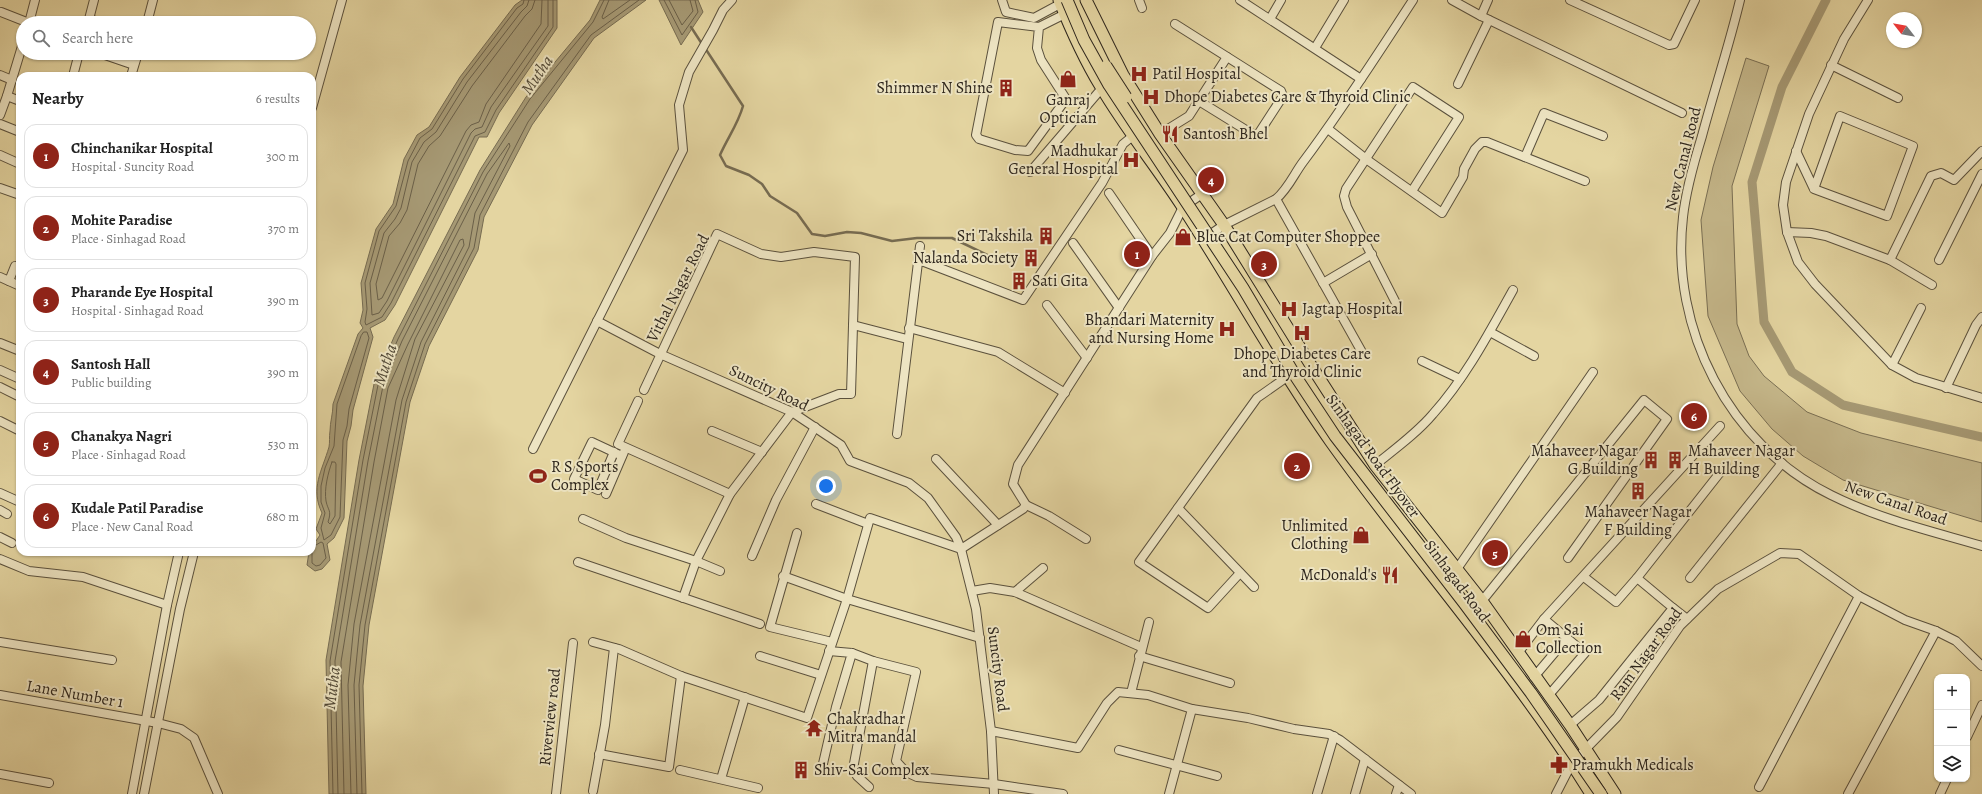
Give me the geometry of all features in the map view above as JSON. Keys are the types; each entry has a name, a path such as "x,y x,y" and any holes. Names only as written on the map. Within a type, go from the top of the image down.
{"main road":[{"name":"Sinhagad Road Flyover","path":"1071,0 1088,37 1122,92 1190,194 1300,373 1369,472 1451,575 1577,747 1605,794"},
{"name":"Sinhagad Road","path":"1086,0 1123,75 1160,134 1224,225 1375,465 1482,601 1534,677 1570,726 1615,794"},
{"name":"Sinhagad Road","path":"1063,4 1077,44 1102,88 1183,207 1287,377 1332,443 1572,763 1591,794"},
{"name":"Sinhagad Road Flyover","path":"1063,4 1109,85 1231,269 1296,377 1335,436 1464,603 1531,693 1601,794"}],"street":[{"path":"31,16 36,0"},
{"path":"89,16 94,0"},
{"path":"149,16 153,0"},
{"path":"316,94 342,0"},
{"path":"533,449 683,150 679,105 689,72 723,10 732,0"},
{"path":"1002,0 1006,12 1034,18 1063,4"},
{"path":"1240,0 1361,79"},
{"path":"1270,19 1281,0"},
{"path":"1315,48 1344,0"},
{"path":"1203,240 1224,225 1276,199 1283,193 1300,166 1328,129 1413,0"},
{"path":"1452,0 1489,20 1682,113"},
{"path":"1481,16 1488,0"},
{"path":"1570,0 1669,45 1674,44 1695,0"},
{"name":"New Canal Road","path":"1740,0 1691,173 1683,216 1681,253 1683,288 1694,332 1704,360 1720,393 1739,418 1782,463 1804,480 1830,495 1865,511 1982,546"},
{"path":"1868,0 1844,39 1809,114 1786,182 1783,205 1787,232 1798,262 1815,284 1892,365 1916,378 1982,398"},
{"path":"1039,27 998,22 976,135 979,139 1015,150 1028,151 1066,99 1041,60 1038,48 1039,27 1063,4"},
{"path":"1,12 16,18"},
{"path":"1458,84 1489,20"},
{"path":"1175,24 1281,91 1282,99 1259,133 1254,135 1199,101"},
{"path":"1160,134 1190,116 1227,57"},
{"path":"0,115 8,96 18,60"},
{"path":"74,72 77,60"},
{"path":"119,60 134,65"},
{"path":"132,72 136,60"},
{"path":"1831,65 1898,98"},
{"path":"0,75 12,80"},
{"path":"1397,305 1347,207 1344,196 1346,189 1413,87 1459,117 1412,191"},
{"path":"1030,172 1102,88"},
{"path":"8,96 16,99"},
{"path":"1525,157 1544,113 1603,136"},
{"path":"1796,152 1814,189 1888,216 1912,146 1840,116 1814,189"},
{"path":"0,124 16,130"},
{"path":"1328,129 1366,159 1442,213 1463,177 1464,169 1475,149 1482,142 1487,142 1585,180"},
{"path":"919,260 1023,300 1102,183 1123,144 1134,135"},
{"path":"1890,260 1931,176 1941,173 1954,180 1982,151"},
{"path":"0,155 16,162"},
{"path":"1939,260 1980,180"},
{"path":"0,188 16,194"},
{"path":"1108,193 1152,256"},
{"path":"1086,540 1049,516 1026,505 1015,487 1013,480 1018,465 1152,256 1170,233 1183,207 1202,194"},
{"path":"1276,199 1363,354"},
{"path":"1787,232 1811,233 1826,236 1890,260 1932,285"},
{"name":"Vithal Nagar Road","path":"644,390 717,234 761,254 781,257 814,252 855,257 853,325"},
{"path":"1073,243 1118,308"},
{"path":"897,434 920,246"},
{"path":"1323,283 1372,254"},
{"path":"9,281 15,266"},
{"path":"0,277 16,284"},
{"path":"1375,465 1415,432 1433,414 1460,379 1490,332 1512,290"},
{"path":"1047,305 1087,358"},
{"path":"1892,365 1921,308"},
{"path":"1946,388 1976,325 1982,317"},
{"name":"Suncity Road","path":"597,321 660,354 792,412 841,445 850,461 909,483 928,498 956,537 961,549 972,591 980,638 991,731 994,794"},
{"path":"683,598 696,561 730,494 792,412 839,394 851,394 853,325 908,339"},
{"path":"909,328 998,352 1065,393"},
{"path":"1490,332 1534,356"},
{"path":"0,343 16,349"},
{"path":"1422,361 1460,379"},
{"path":"0,370 16,377"},
{"path":"1457,569 1593,372"},
{"path":"1240,572 1208,608 1139,562 1257,398 1287,377"},
{"path":"0,387 16,395"},
{"path":"1482,601 1644,400 1667,419 1568,558"},
{"path":"638,401 618,444 730,494"},
{"path":"0,421 16,429"},
{"path":"1518,653 1544,619 1584,577 1720,426"},
{"path":"752,556 776,500 815,427"},
{"path":"712,431 762,452"},
{"path":"614,452 598,490 574,479 592,442 614,452 622,456"},
{"path":"600,484 608,491 626,447"},
{"path":"936,459 998,525"},
{"path":"1690,578 1782,463"},
{"path":"1584,577 1616,602 1637,578 1726,465"},
{"path":"0,493 16,500"},
{"path":"816,504 868,524"},
{"path":"593,642 614,648 681,676 807,718 846,599 870,518 961,549 1023,509 1026,505"},
{"path":"1178,508 1254,587"},
{"path":"583,518 626,538 696,561 720,571"},
{"path":"797,533 770,627 832,642"},
{"path":"0,537 12,542"},
{"name":"Ram Nagar Road","path":"1556,794 1572,763 1617,717 1648,670 1687,619 1718,589 1780,553 1798,554 1859,596 1905,620 1936,630 1956,641 1982,666"},
{"path":"132,794 167,605 178,556"},
{"path":"144,794 180,609 193,556"},
{"path":"0,559 29,570 83,577 167,605"},
{"path":"578,562 760,624"},
{"path":"1015,592 1043,568"},
{"path":"784,576 846,599 980,638"},
{"path":"1637,578 1687,619"},
{"path":"972,591 990,588 1015,592 1140,652 1230,683"},
{"path":"1759,787 1859,596"},
{"path":"1570,726 1600,700 1672,608"},
{"path":"1544,619 1585,653 1548,696"},
{"path":"1131,693 1140,652 1149,622"},
{"path":"1848,794 1936,630"},
{"path":"1534,677 1567,638"},
{"path":"0,642 112,660"},
{"name":"Riverview road","path":"556,794 573,643"},
{"path":"593,791 605,725 614,648"},
{"path":"829,651 852,653 873,661 916,672 896,761 906,772 918,777 994,784 1063,794"},
{"path":"822,768 836,707 852,653"},
{"path":"760,656 821,675"},
{"path":"869,787 857,776 853,769 873,661"},
{"path":"599,754 669,767 681,676"},
{"path":"991,731 1078,748 1107,703 1118,692 1148,695 1192,709 1248,718 1294,729 1329,734 1334,736 1411,794"},
{"name":"Lane Number 1","path":"0,695 158,723 181,729 194,738 218,794"},
{"path":"721,779 745,697"},
{"path":"1970,731 1982,705"},
{"path":"1169,794 1192,709"},
{"path":"1317,794 1334,736"},
{"path":"1119,750 1217,776"},
{"path":"1355,794 1365,759"},
{"path":"680,770 758,788"},
{"path":"0,774 49,783"},
{"path":"1940,794 1946,782"},
{"path":"1396,794 1399,785"}],"shaded area":[{"path":"1746,58 1769,66 1732,186 1737,324 1749,356 1764,376 1807,412 1861,433 1982,463 1982,522 1843,480 1803,456 1772,429 1740,391 1708,316 1701,220 1713,167"}],"water":[{"path":"522,0 557,0 557,28 499,113 487,137 479,137 395,305 385,320 370,328 373,337 353,410 347,441 344,518 334,538 327,544 330,560 322,569 315,571 307,565 308,556 316,556 316,541 320,535 316,529 322,513 317,496 318,480 329,447 333,404 358,334 363,328 360,323 363,310 361,283 376,229 393,204 404,159 417,135 429,127 460,77 515,5"},
{"name":"Mutha","path":"600,0 646,0 594,38 532,125 484,217 478,250 429,346 410,402 369,625 363,686 366,794 329,794 326,660 359,460 374,384 394,337 480,170 526,97 590,20"},
{"path":"659,0 698,0 703,12 681,45"}],"waterway":[{"path":"1826,0 1782,87 1752,182 1764,322 1792,372 1843,405 1982,437"},
{"path":"691,27 702,44"},
{"path":"705,48 743,106 736,125 720,155 726,166 749,175 762,184 770,196 797,213 812,234 825,236 847,232 861,233 892,241 917,238 952,238 1002,262"}],"place":[{"name":"Patil Hospital","path":"1139,74"},
{"name":"Ganraj Optician","path":"1068,79"},
{"name":"Shimmer N Shine","path":"1006,88"},
{"name":"Dhope Diabetes Care & Thyroid Clinic","path":"1151,97"},
{"name":"Santosh Bhel","path":"1170,134"},
{"name":"Madhukar General Hospital","path":"1131,160"},
{"name":"Santosh Hall","path":"1211,180"},
{"name":"Sri Takshila","path":"1046,236"},
{"name":"Blue Cat Computer Shoppee","path":"1183,237"},
{"name":"Chinchanikar Hospital","path":"1137,254"},
{"name":"Nalanda Society","path":"1031,258"},
{"name":"Pharande Eye Hospital","path":"1264,264"},
{"name":"Sati Gita","path":"1019,281"},
{"name":"Jagtap Hospital","path":"1289,309"},
{"name":"Bhandari Maternity and Nursing Home","path":"1227,329"},
{"name":"Dhope Diabetes Care and Thyroid Clinic","path":"1302,333"},
{"name":"Kudale Patil Paradise","path":"1694,416"},
{"name":"Mahaveer Nagar G Building","path":"1651,460"},
{"name":"Mahaveer Nagar H Building","path":"1675,460"},
{"name":"Mohite Paradise","path":"1297,466"},
{"name":"R S Sports Complex","path":"538,476"},
{"name":"Mahaveer Nagar F Building","path":"1638,491"},
{"name":"Unlimited Clothing","path":"1361,535"},
{"name":"Chanakya Nagri","path":"1495,553"},
{"name":"McDonald's","path":"1390,575"},
{"name":"Om Sai Collection","path":"1523,639"},
{"name":"Chakradhar Mitra mandal","path":"814,728"},
{"name":"Pramukh Medicals","path":"1559,765"},
{"name":"Shiv-Sai Complex","path":"801,770"}]}
